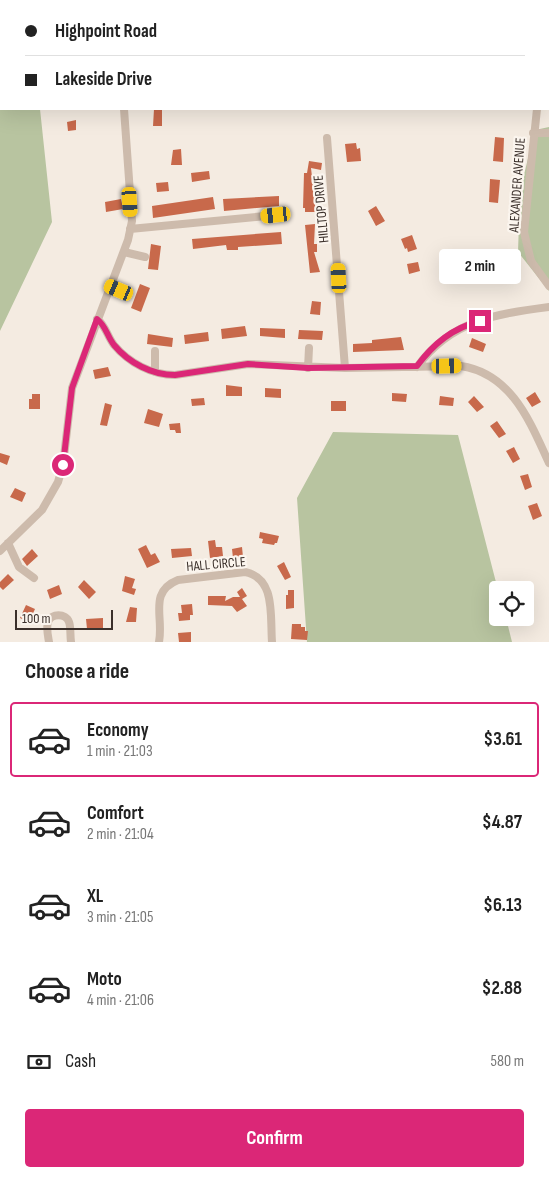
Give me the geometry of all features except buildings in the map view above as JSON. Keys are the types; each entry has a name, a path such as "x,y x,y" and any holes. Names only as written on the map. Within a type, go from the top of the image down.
{"street":[{"path":"0,551 42,510 58,482 63,465 72,388 124,252 130,229 124,110"},
{"name":"ALEXANDER AVENUE","path":"537,110 524,232 531,261 549,286"},
{"path":"533,134 549,133"},
{"name":"HILLTOP DRIVE","path":"327,138 345,368"},
{"path":"130,229 276,215"},
{"path":"124,252 144,256"},
{"path":"110,286 128,294"},
{"path":"417,366 438,342 466,324 508,313 549,307"},
{"path":"97,319 103,324 113,344 126,357 140,367 155,372 175,375 248,364 308,368 417,366 462,366 476,368 491,376 518,402 549,463"},
{"path":"308,368 309,348"},
{"path":"155,351 155,372"},
{"path":"8,543 19,567 34,578"},
{"name":"HALL CIRCLE","path":"159,642 161,632 159,598 168,584 178,580 245,572 256,574 264,581 268,592 272,642"},
{"path":"49,642 47,624 50,618 57,615 65,616 69,622 71,642"}],"green space":[{"path":"0,110 40,110 52,222 0,331"},
{"path":"549,127 549,291 518,252 520,191 535,130"},
{"path":"333,432 458,435 496,581 489,581 489,626 508,626 512,642 307,642 297,498"}],"route":[{"path":"63,465 72,388 97,319 103,324 113,344 126,357 140,367 163,375 175,375 248,364 308,368 417,366 438,342 466,324 480,321"}]}
